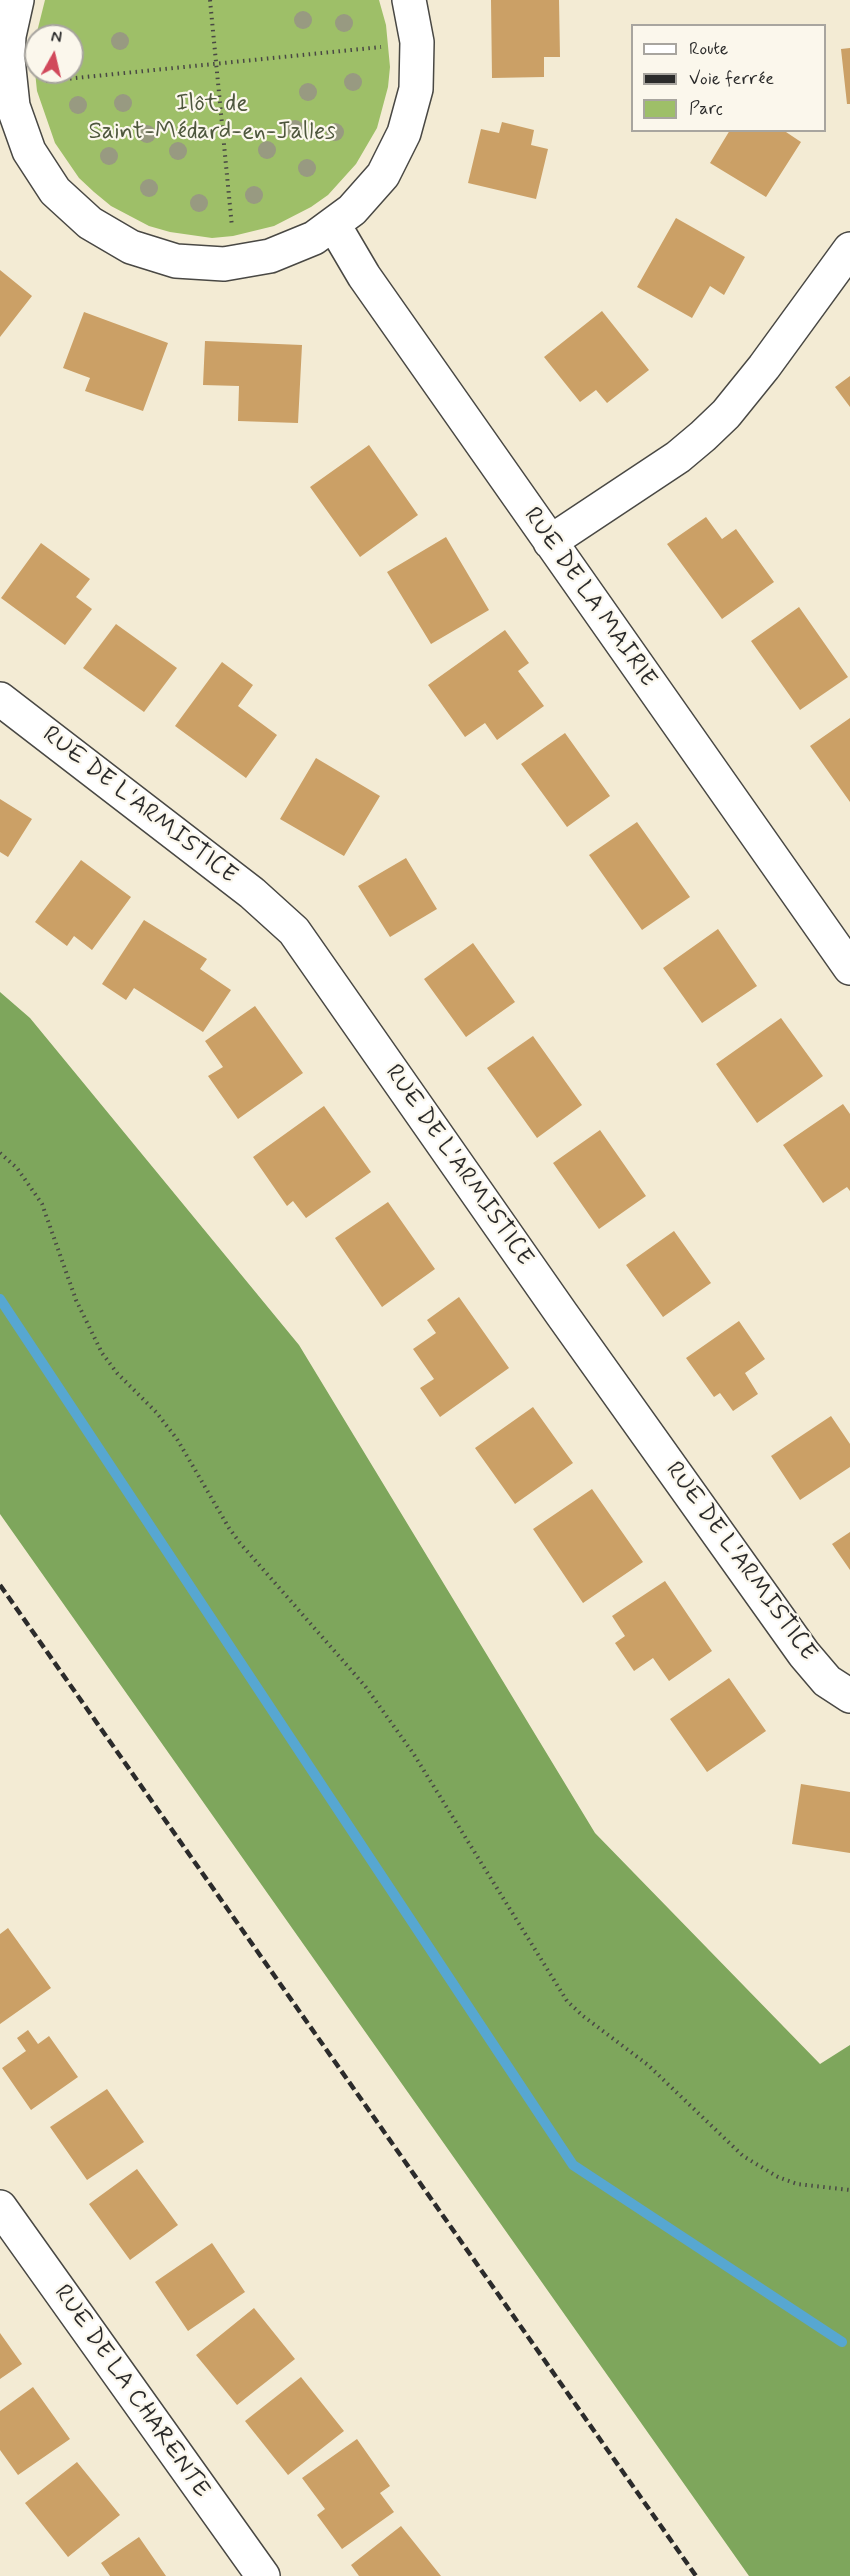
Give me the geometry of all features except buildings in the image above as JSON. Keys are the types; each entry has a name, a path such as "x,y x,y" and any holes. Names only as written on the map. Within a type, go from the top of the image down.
{"street":[{"path":"17,0 9,36 11,95 20,129 29,151 46,178 72,208 90,223 131,247 176,261 212,264 270,256 307,241 334,225 360,202 383,175 408,123 416,88 418,65 414,19 408,0"},
{"name":"RUE DE LA MAIRIE","path":"334,225 364,276 850,968"},
{"path":"550,542 704,436 758,376 849,254"},
{"name":"RUE DE L'ARMISTICE","path":"0,699 252,893 294,931 561,1313 804,1654 827,1681 850,1696"},
{"name":"RUE DE LA CHARENTE","path":"0,2207 263,2576"}],"path":[{"path":"210,0 233,236"},
{"path":"84,77 389,46"},
{"path":"0,1153 21,1173 42,1204 76,1299 102,1353 117,1373 156,1412 177,1439 240,1543 371,1694 413,1753 567,2001 583,2016 648,2065 742,2156 778,2177 797,2184 850,2190"}],"green space":[{"name":"Ilôt de Saint-Médard-en-Jalles","path":"45,0 379,0 386,25 390,67 388,87 377,128 356,164 328,195 311,207 274,226 233,236 212,238 170,232 149,226 111,206 79,178 55,143 36,84 84,84 84,24 39,24"},
{"path":"0,992 30,1018 299,1345 595,1833 820,2064 850,2045 850,2576 749,2576 0,1514"}],"waterway":[{"path":"0,1299 573,2165 842,2342"}],"railway":[{"path":"0,1585 696,2576"}]}
